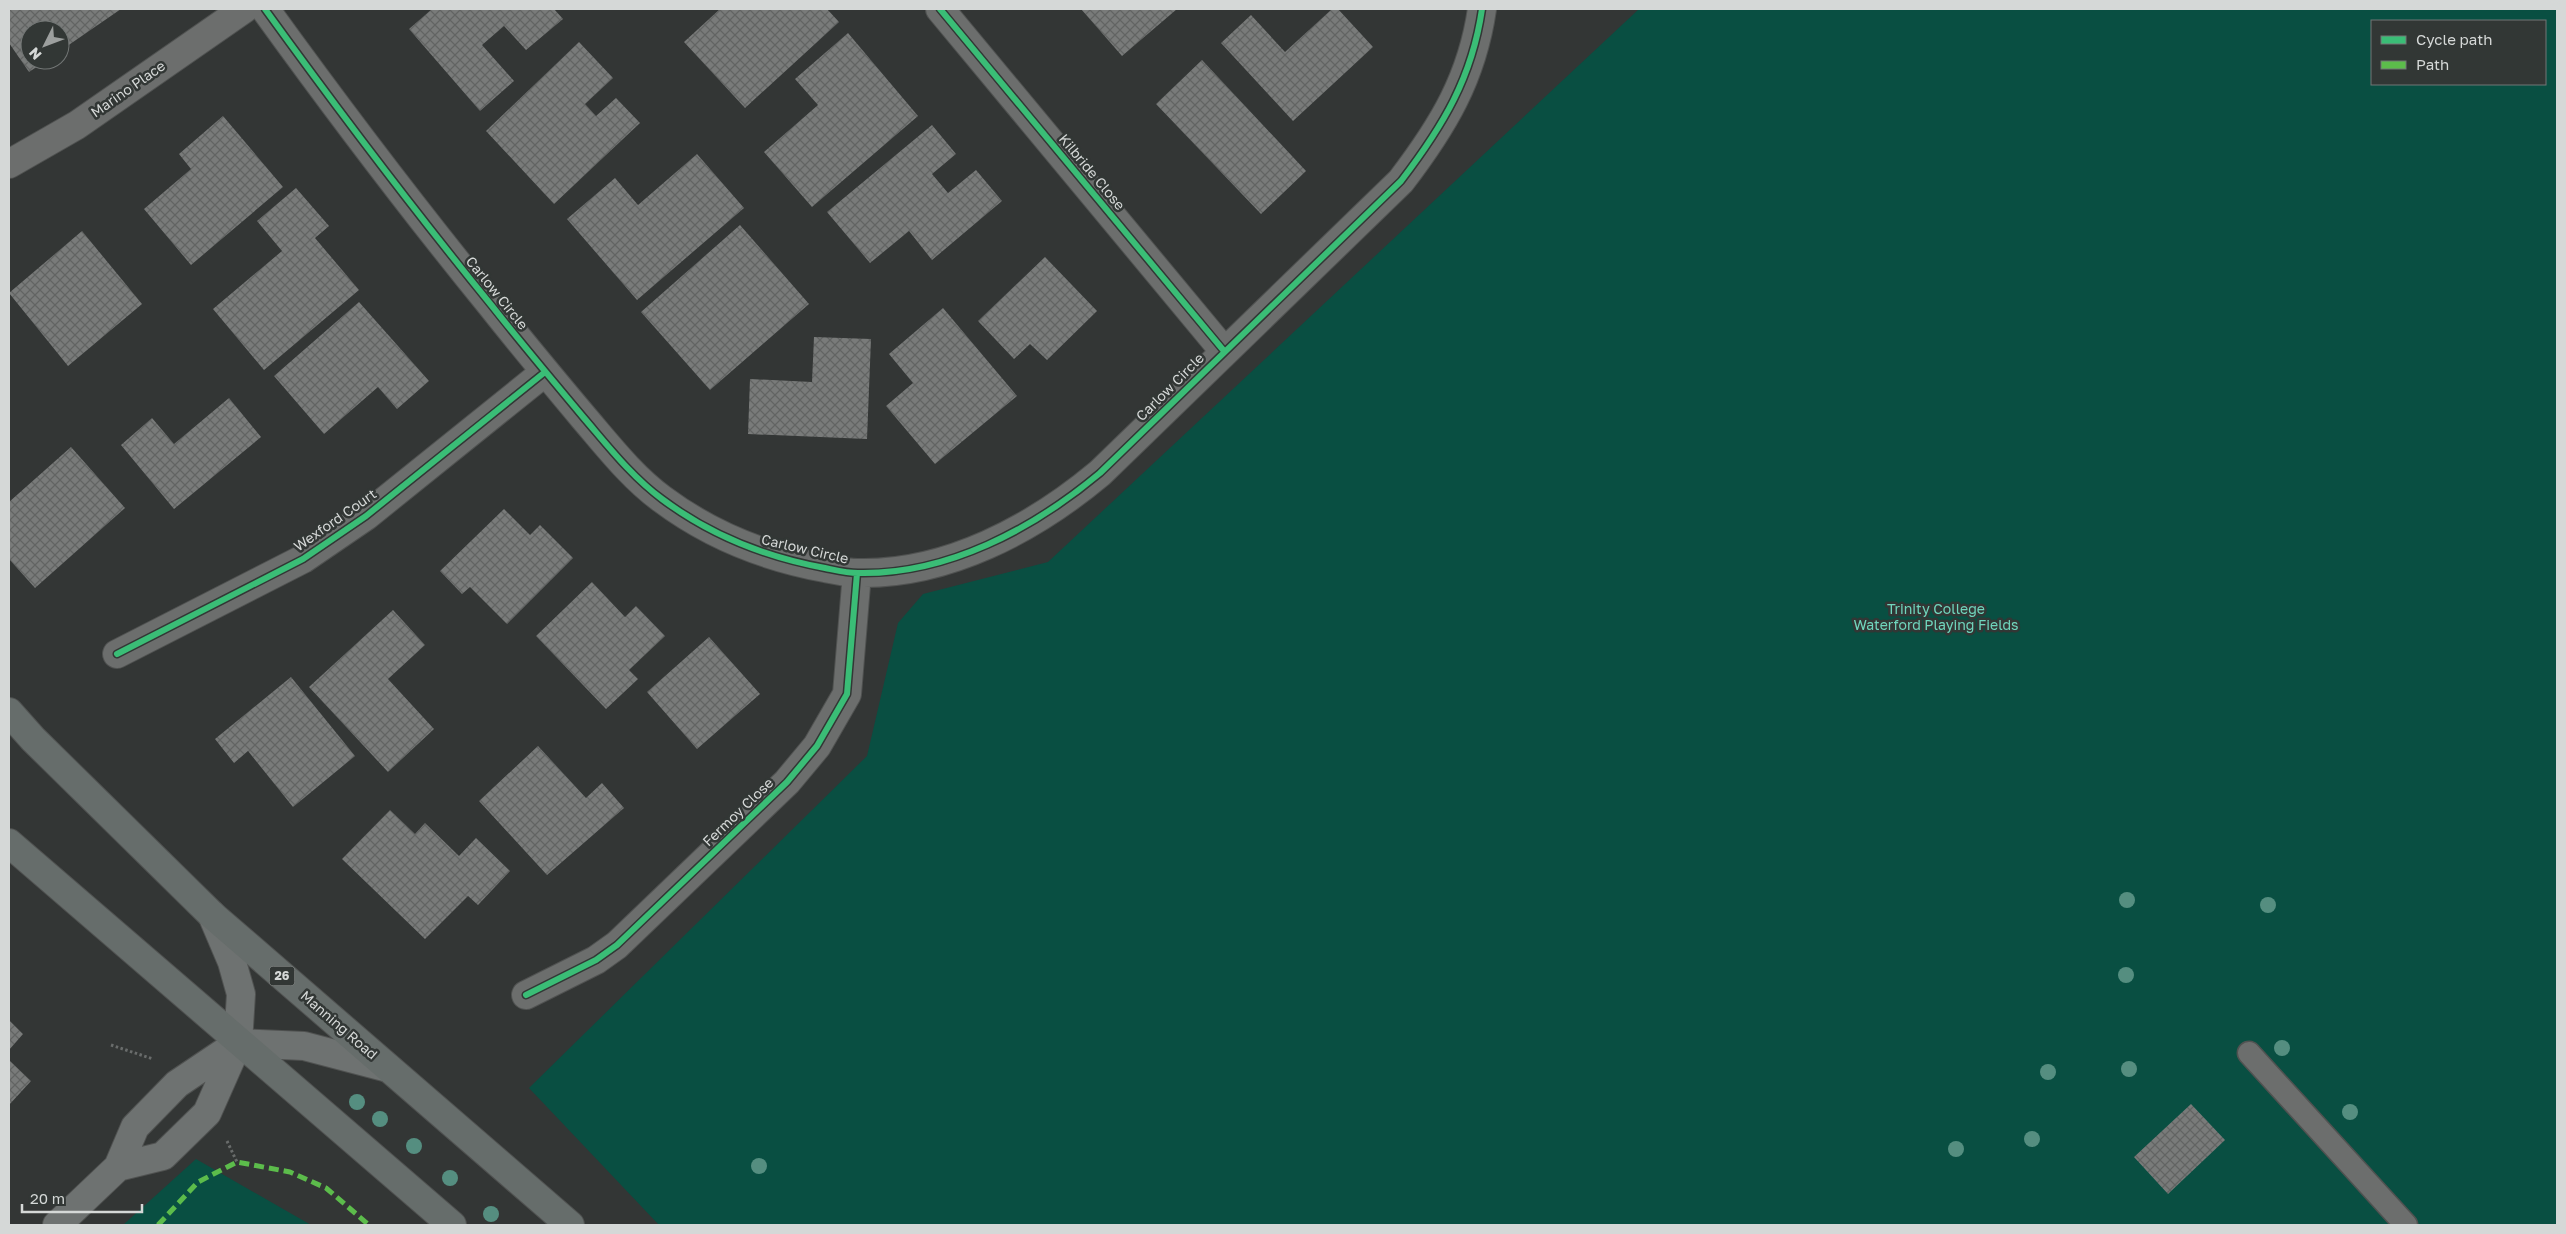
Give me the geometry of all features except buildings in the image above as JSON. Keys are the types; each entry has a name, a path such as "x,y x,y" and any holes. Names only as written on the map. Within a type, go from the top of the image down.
{"main road":[{"name":"Manning Road","path":"9,712 33,739 212,916 570,1225"},
{"path":"9,843 238,1043 452,1225"}],"street":[{"name":"Marino Place","path":"9,164 77,125 244,9"},
{"name":"Carlow Circle","path":"265,9 400,192 545,372 610,449 637,477 668,503 743,546 800,563 857,574 913,568 962,555 1015,532 1050,512 1100,473 1400,181 1438,131 1462,86 1474,51 1482,9"},
{"name":"Kilbride Close","path":"940,9 1224,351"},
{"name":"Wexford Court","path":"117,654 303,559 366,516 545,372"},
{"name":"Fermoy Close","path":"526,995 596,960 624,939 787,782 817,746 847,694 857,574"},
{"path":"118,1167 163,1156 206,1113 238,1043 241,994 232,962 212,916"},
{"path":"57,1225 118,1167 135,1127 177,1084 238,1043 304,1046 388,1068"}],"lane":[{"path":"2249,1053 2406,1225"}],"path":[{"path":"111,1045 154,1060"},
{"path":"225,1138 237,1162"}],"green space":[{"name":"Trinity College Waterford Playing Fields","path":"1639,9 2557,9 2557,1225 659,1225 529,1088 867,756 898,623 923,594 1048,562"},
{"path":"196,1159 311,1225 123,1225"}],"marked path":[{"path":"158,1225 198,1182 237,1162 290,1172 326,1188 369,1225"}],"cycle path":[{"path":"265,9 376,159 463,270 584,418 641,481 680,512 739,543 781,558 858,573 891,572 924,566 956,557 987,545 1046,513 1100,473 1401,181 1430,141 1454,100 1471,57 1482,9"},
{"path":"940,9 1224,351"},
{"path":"117,654 303,559 366,516 545,372"},
{"path":"526,995 596,960 617,945 787,782 817,746 847,694 857,573"}]}
